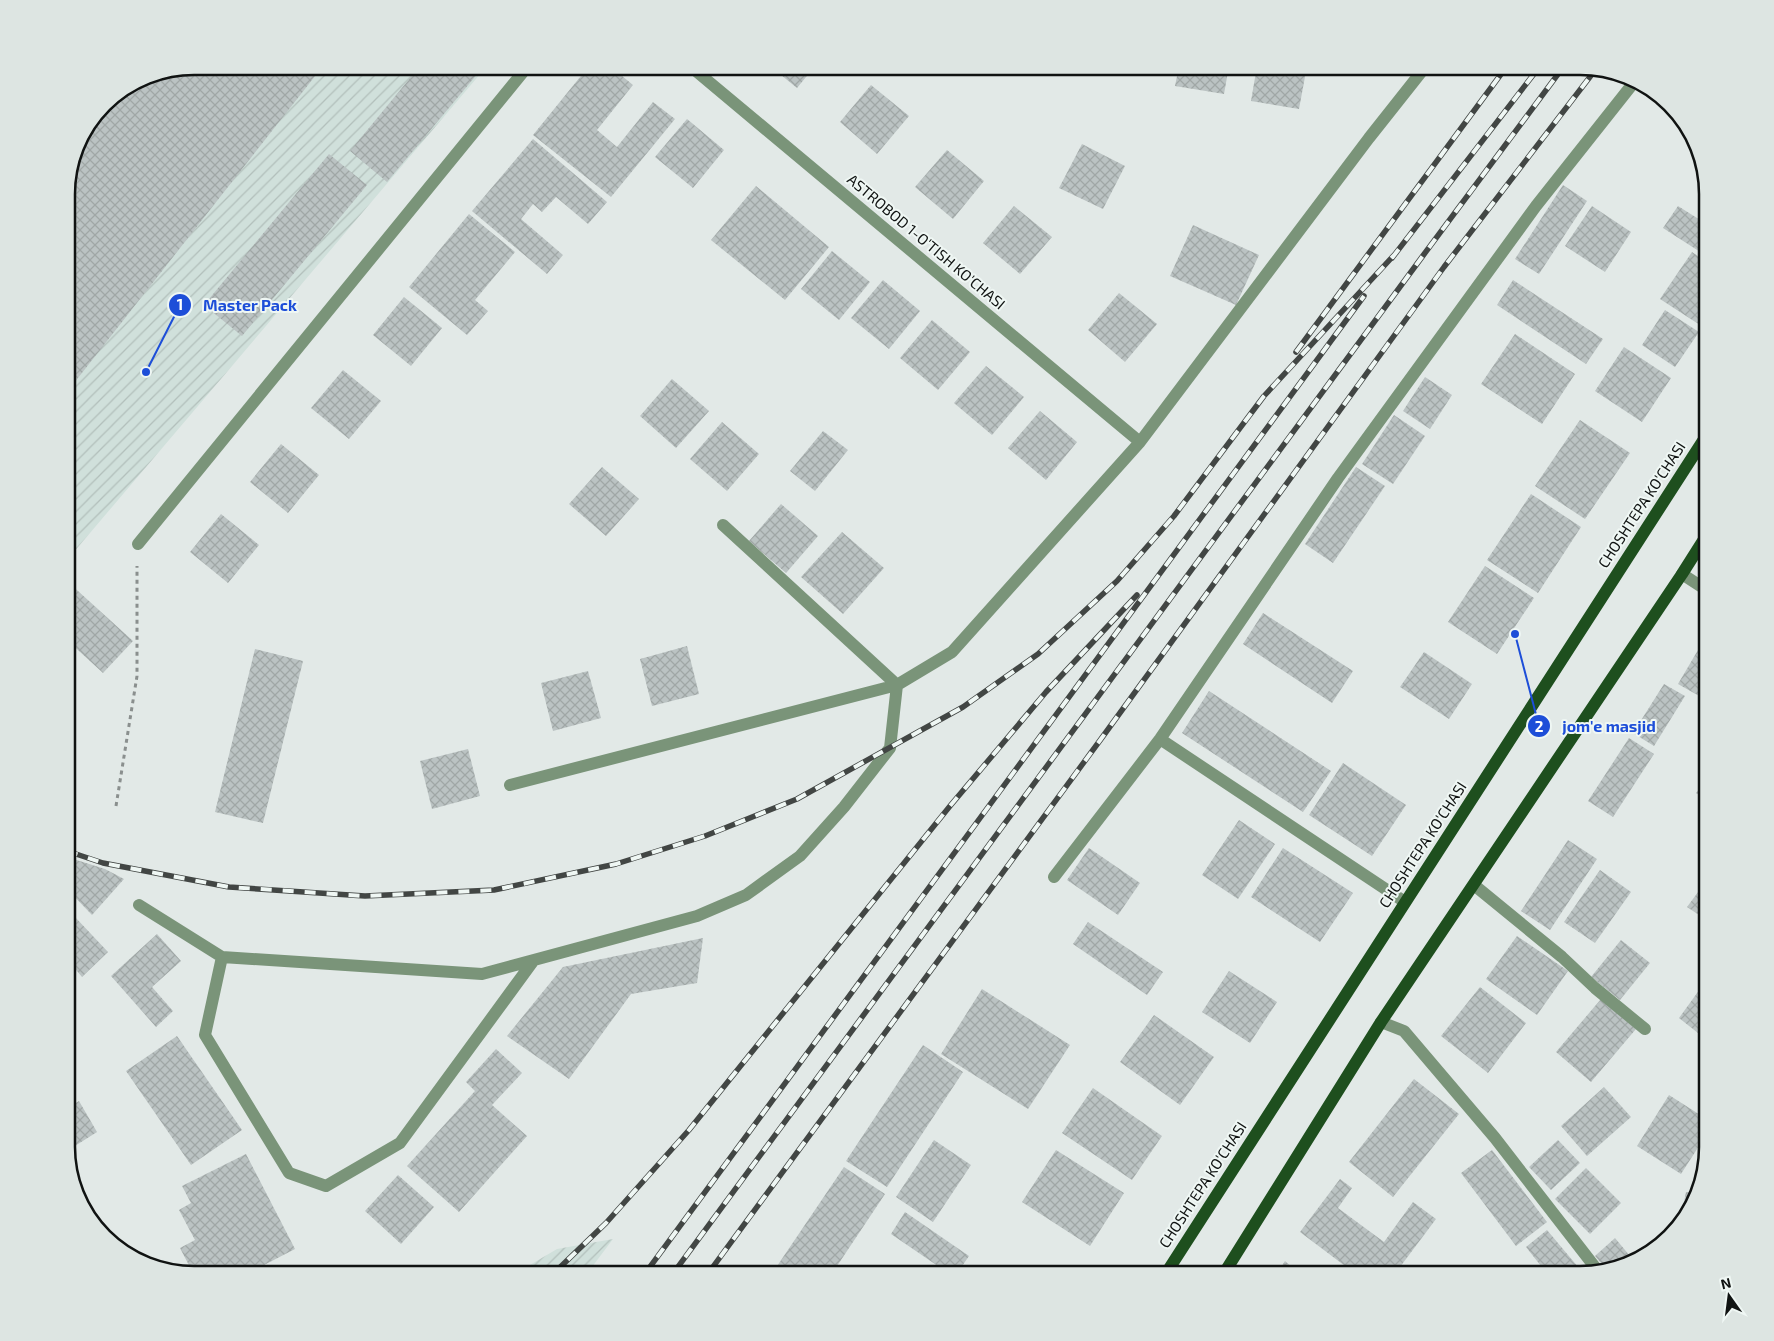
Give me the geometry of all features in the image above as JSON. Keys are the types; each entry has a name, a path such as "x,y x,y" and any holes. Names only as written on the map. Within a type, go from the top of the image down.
{"main road":[{"name":"CHOSHTEPA KO'CHASI","path":"1170,1266 1699,447"},
{"path":"1229,1266 1382,1022 1699,547"}],"street":[{"path":"138,544 521,75"},
{"name":"ASTROBOD 1-O'TISH KO'CHASI","path":"701,75 1140,442"},
{"path":"510,785 897,685 952,652 1140,442 1369,138 1419,75"},
{"path":"1054,877 1160,739 1343,470 1536,206 1632,86"},
{"path":"723,525 897,685"},
{"path":"1682,574 1699,585"},
{"path":"139,905 222,957 482,974 697,916 746,895 800,856 844,808 890,748 897,685"},
{"path":"1160,739 1405,902"},
{"path":"1474,885 1562,957 1595,988 1645,1029"},
{"path":"222,957 205,1035 289,1173 326,1186 400,1143 534,960"},
{"path":"1382,1022 1404,1031 1495,1138 1593,1265"}],"path":[{"path":"116,806 138,676 138,544"}],"shaded area":[{"path":"479,75 75,551 75,186 79,163 84,149 95,128 110,110 141,87 156,81 179,76"},
{"path":"613,1239 593,1266 528,1266 557,1249"}],"building":[{"path":"194,75 316,75 75,382 75,186 79,163 95,128 110,110 128,95 141,87 171,77"},
{"path":"413,75 476,75 387,182 350,151"},
{"path":"582,75 621,75 633,85 597,130 617,147 653,102 675,119 611,197 533,135"},
{"path":"781,75 808,75 797,88"},
{"path":"1177,75 1227,75 1224,94 1175,86"},
{"path":"1255,75 1305,75 1299,109 1251,101"},
{"path":"871,85 909,116 877,154 840,122"},
{"path":"687,119 724,150 693,188 655,157"},
{"path":"533,139 607,202 588,224 556,197 542,212 533,204 521,219 563,255 547,274 472,211"},
{"path":"1082,144 1125,166 1103,209 1059,188"},
{"path":"947,150 984,181 953,219 915,187"},
{"path":"329,154 367,185 242,336 204,305"},
{"path":"1563,185 1587,201 1539,274 1515,259"},
{"path":"756,186 829,247 785,300 711,240"},
{"path":"1014,206 1052,237 1020,274 983,243"},
{"path":"1592,206 1631,232 1605,272 1565,246"},
{"path":"1678,206 1699,219 1699,251 1663,228"},
{"path":"469,214 515,252 475,300 488,311 467,335 409,287"},
{"path":"1193,225 1259,255 1236,305 1170,276"},
{"path":"832,251 870,282 839,320 801,289"},
{"path":"1692,252 1699,257 1699,324 1660,299"},
{"path":"883,280 920,311 889,349 851,318"},
{"path":"1513,280 1603,339 1586,364 1497,305"},
{"path":"1119,293 1157,324 1125,362 1088,330"},
{"path":"404,297 442,328 411,366 373,335"},
{"path":"1665,310 1699,332 1675,367 1642,345"},
{"path":"932,320 970,352 938,390 900,358"},
{"path":"1515,334 1575,374 1542,424 1481,384"},
{"path":"1624,347 1671,378 1642,422 1595,391"},
{"path":"986,366 1024,397 992,435 954,403"},
{"path":"343,370 381,401 349,439 311,408"},
{"path":"1425,377 1452,395 1430,429 1403,411"},
{"path":"672,379 709,411 676,448 640,416"},
{"path":"1040,411 1077,442 1046,480 1008,448"},
{"path":"1394,415 1425,436 1393,484 1362,464"},
{"path":"1580,420 1630,453 1585,519 1535,486"},
{"path":"722,422 759,454 727,491 690,459"},
{"path":"823,431 848,450 815,491 790,471"},
{"path":"281,444 319,475 288,513 250,482"},
{"path":"602,467 639,499 606,536 569,504"},
{"path":"1356,467 1385,486 1333,563 1305,544"},
{"path":"1531,494 1581,527 1538,593 1487,560"},
{"path":"781,504 818,536 786,573 749,541"},
{"path":"221,514 259,545 228,583 190,552"},
{"path":"842,532 884,568 843,614 801,577"},
{"path":"1485,566 1534,598 1497,654 1448,622"},
{"path":"75,588 133,641 103,673 75,647"},
{"path":"1263,613 1353,671 1332,703 1243,644"},
{"path":"687,646 699,694 652,706 640,659"},
{"path":"1699,648 1699,696 1678,684"},
{"path":"255,649 303,661 263,823 215,812"},
{"path":"1424,652 1472,684 1449,719 1400,687"},
{"path":"588,671 601,718 553,731 541,683"},
{"path":"1664,684 1685,696 1654,746 1633,733"},
{"path":"1209,691 1331,771 1303,812 1182,733"},
{"path":"1629,738 1654,754 1613,817 1588,801"},
{"path":"468,749 480,796 432,809 420,761"},
{"path":"1343,763 1406,805 1372,856 1309,815"},
{"path":"1239,820 1275,844 1238,899 1202,875"},
{"path":"1568,840 1597,859 1550,930 1521,911"},
{"path":"1089,848 1140,883 1118,915 1067,880"},
{"path":"1283,848 1353,893 1320,942 1251,897"},
{"path":"75,860 105,869 124,879 92,915 75,897"},
{"path":"1600,870 1631,892 1595,943 1564,922"},
{"path":"1699,891 1699,915 1687,907"},
{"path":"75,917 108,952 82,977 75,969"},
{"path":"1088,922 1163,972 1147,995 1073,944"},
{"path":"157,934 181,961 152,987 173,1011 156,1027 111,976"},
{"path":"1517,936 1568,971 1537,1015 1486,979"},
{"path":"703,938 697,983 631,994 569,1079 507,1036 563,967"},
{"path":"1621,940 1650,963 1620,1000 1591,977"},
{"path":"1229,971 1277,1002 1250,1043 1202,1012"},
{"path":"1480,987 1526,1023 1488,1073 1441,1036"},
{"path":"982,989 1070,1045 1028,1109 941,1054"},
{"path":"1699,990 1699,1034 1679,1018"},
{"path":"1601,999 1636,1029 1591,1082 1556,1052"},
{"path":"1154,1015 1214,1057 1180,1105 1120,1062"},
{"path":"177,1036 242,1130 191,1165 126,1071"},
{"path":"923,1045 963,1072 887,1187 846,1161"},
{"path":"496,1049 522,1073 492,1105 527,1136 459,1212 407,1166 475,1091 466,1082"},
{"path":"1414,1079 1459,1114 1393,1197 1349,1162"},
{"path":"1604,1087 1631,1117 1587,1156 1561,1126"},
{"path":"1093,1088 1162,1136 1132,1180 1062,1133"},
{"path":"1669,1095 1699,1114 1699,1146 1681,1174 1637,1146"},
{"path":"79,1101 97,1132 75,1146 75,1103"},
{"path":"934,1140 971,1165 933,1222 896,1197"},
{"path":"1558,1140 1580,1163 1551,1190 1529,1167"},
{"path":"1056,1150 1124,1193 1090,1246 1022,1202"},
{"path":"1492,1150 1547,1222 1516,1246 1461,1173"},
{"path":"246,1154 295,1249 262,1266 189,1266 180,1248 195,1240 179,1210 191,1203 182,1186"},
{"path":"844,1167 885,1194 837,1266 777,1266"},
{"path":"1586,1168 1621,1203 1590,1234 1555,1199"},
{"path":"398,1175 434,1207 401,1244 365,1211"},
{"path":"1340,1179 1352,1188 1338,1208 1384,1242 1413,1202 1436,1219 1401,1266 1345,1266 1300,1232"},
{"path":"1686,1192 1690,1193 1687,1200 1683,1206"},
{"path":"905,1212 969,1256 962,1266 938,1266 891,1234"},
{"path":"1547,1230 1577,1266 1541,1266 1526,1247"},
{"path":"1615,1238 1629,1255 1602,1264 1595,1256"},
{"path":"1285,1261 1291,1266 1282,1266"}],"railway":[{"path":"1296,352 1500,75"},
{"path":"1392,258 1533,75"},
{"path":"679,1266 1557,75"},
{"path":"714,1266 1101,739 1444,267 1591,76"},
{"path":"75,854 103,863 229,887 365,896 494,890 616,864 705,836 797,799 963,707 1038,654 1117,581 1174,516 1264,396 1396,253"},
{"path":"651,1266 1364,296"},
{"path":"561,1266 606,1223 689,1130 950,806 1046,692 1137,595"}],"place":[{"name":"Master Pack","path":"146,372"},
{"name":"jom'e masjid","path":"1515,634"}]}
